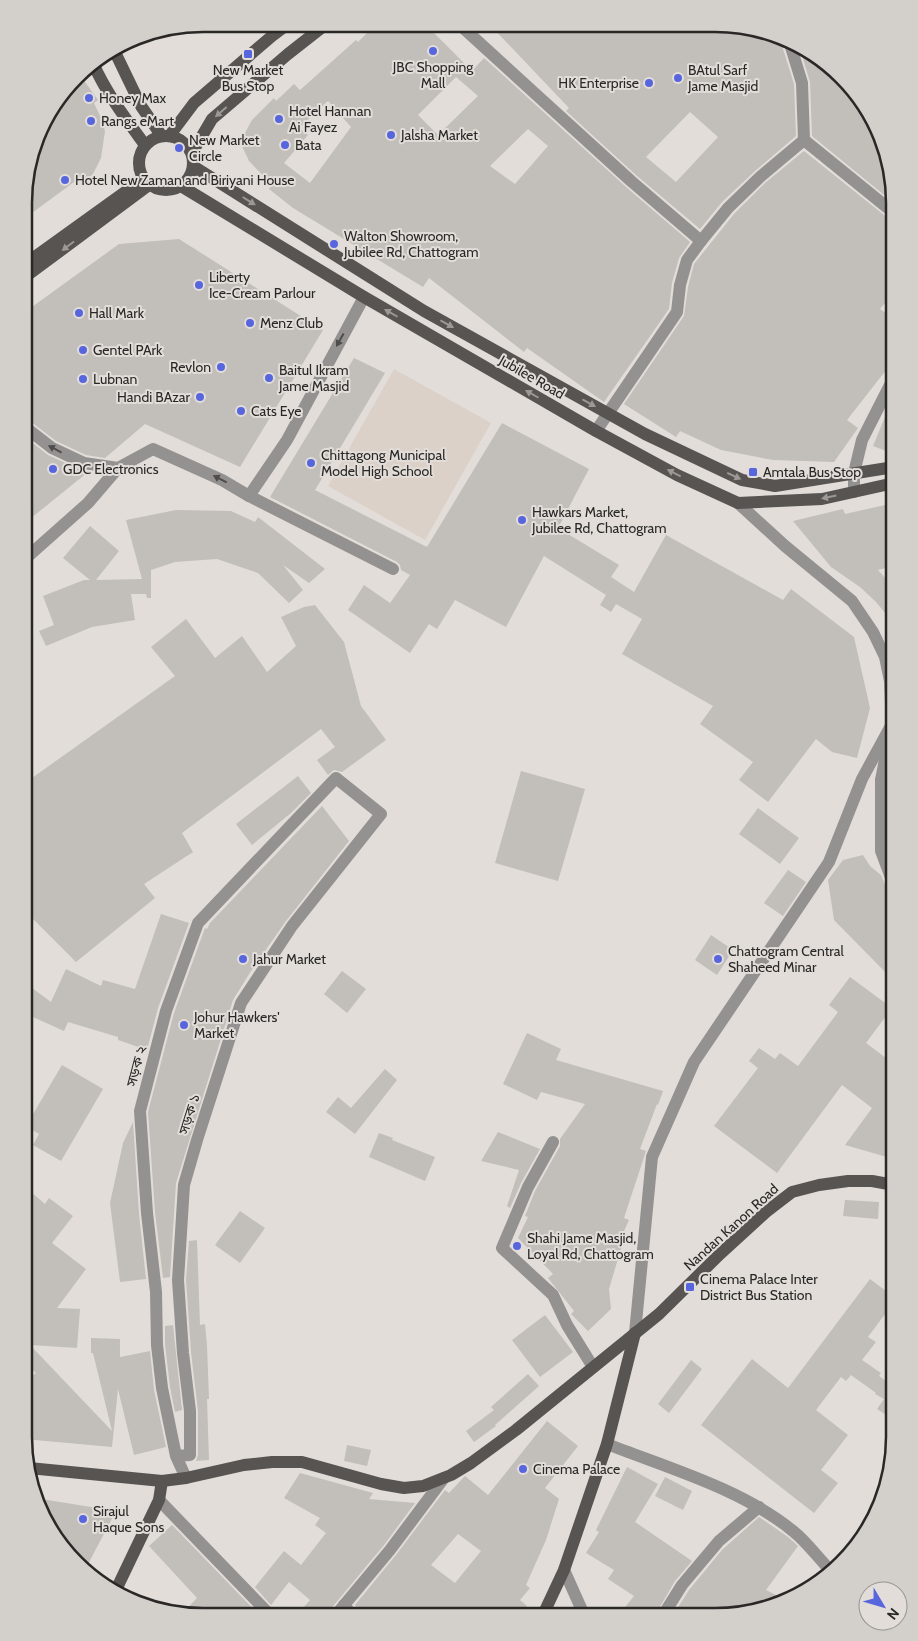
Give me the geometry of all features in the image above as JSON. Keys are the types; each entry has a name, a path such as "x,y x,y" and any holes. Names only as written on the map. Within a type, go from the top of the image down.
{"main road":[{"path":"166,135 194,103 277,32"},
{"path":"192,153 212,119 315,32"},
{"path":"117,56 141,106 166,135"},
{"path":"96,70 124,117 145,145"},
{"path":"166,135 179,138 187,145 192,153 193,166 191,174 181,186 173,190 165,190 157,189 146,182 139,171 138,162 140,153 145,145 152,139 166,135"},
{"path":"193,166 424,311 645,434 742,480 775,486 886,468"},
{"path":"32,259 146,182"},
{"path":"32,272 146,182"},
{"name":"Jubilee Road","path":"181,186 364,297 596,431 677,475 738,503 822,499 886,485"},
{"name":"Nandan Kanon Road","path":"36,1469 162,1480 186,1478 244,1465 272,1462 302,1462 381,1484 404,1488 423,1486 444,1478 471,1463 516,1430 659,1314 720,1254 766,1212 792,1192 848,1181 872,1181 885,1183"},
{"path":"546,1608 564,1570 607,1444 635,1333"},
{"path":"118,1586 159,1500 162,1480"}],"street":[{"path":"468,32 631,182 701,241"},
{"path":"792,51 802,83 804,140 886,207"},
{"path":"596,431 677,312 680,285 687,260 728,208 760,177 804,140"},
{"path":"250,496 287,440 364,297"},
{"path":"854,492 854,473 862,440 886,393"},
{"path":"32,432 52,448 84,463 118,468"},
{"path":"32,553 88,503 118,468 153,449 222,480 393,569"},
{"path":"738,503 785,546 852,600 873,632 886,664"},
{"path":"635,1333 652,1157 694,1062 829,862 862,779 886,735"},
{"path":"885,863 881,851 881,780 886,758"},
{"name":"সড়ক ২","path":"176,1456 162,1388 157,1345 156,1292 146,1213 140,1111 166,1011 198,923 336,778 363,801"},
{"path":"881,780 886,782"},
{"name":"সড়ক ১","path":"176,1456 190,1455 190,1411 183,1353 178,1280 184,1185 241,1003 292,926 381,814 363,801"},
{"path":"553,1142 528,1187 502,1248 553,1295 567,1325 593,1367"},
{"path":"607,1444 726,1491 759,1507 794,1531 827,1566"},
{"path":"176,1456 186,1478"},
{"path":"342,1608 390,1550 444,1478"},
{"path":"159,1500 264,1608"},
{"path":"668,1608 682,1585 719,1541 759,1507"},
{"path":"564,1570 581,1608"}],"shaded area":[{"path":"394,369 491,423 425,540 328,486"}],"building":[{"path":"368,32 433,32 472,71 484,58 626,187 690,242 679,258 672,283 669,309 604,402 527,348 524,352 429,278 423,287 293,208 269,189 272,185 249,161 240,142 252,120 274,98 276,101 294,84 300,90 356,40 358,42","holes":["456,77 478,96 438,135 418,115","328,101 351,127 310,183 284,163 308,135 299,128","528,129 548,146 515,184 490,166"]},
{"path":"497,32 715,32 748,36 770,42 783,47 794,84 796,136 722,202 700,229 636,175 566,111 569,108","holes":["690,112 718,137 676,182 646,157"]},
{"path":"802,57 827,75 857,108 868,128 880,159 885,196 812,136 810,82"},
{"path":"85,81 98,100 94,103 105,131 101,158 93,174 84,181 81,177 32,213 34,181 38,159 45,138 61,108"},
{"path":"804,151 886,217 886,302 880,309 886,313 886,370 847,420 858,428 834,462 773,460 721,450 680,431 676,437 624,404 684,316 688,287 694,264 734,214 765,183"},
{"path":"179,239 323,330 240,467 145,424 105,458 86,455 56,441 32,423 32,307 119,244"},
{"path":"354,358 385,373 315,490 427,547 502,423 589,469 558,528 619,565 611,577 634,592 666,535 783,600 791,589 854,637 870,708 857,758 832,752 816,739 768,802 739,780 753,762 700,724 713,706 622,654 642,619 616,604 611,612 600,605 606,595 544,556 506,627 455,600 437,629 429,624 410,653 348,610 364,585 390,603 410,575 401,570 397,562 270,497"},
{"path":"886,415 886,451 873,446"},
{"path":"32,442 48,455 88,472 32,517"},
{"path":"886,505 886,568 878,570 886,579 886,614 860,587 831,567 793,521 843,509 845,514"},
{"path":"176,510 231,511 255,522 258,517 325,569 309,583 283,565 303,590 289,603 258,573 217,559 175,562 151,570 151,598 147,598 146,594 131,594 135,620 92,627 46,646 39,631 54,625 43,596 84,580 90,580 63,558 90,526 119,551 96,580 142,579 126,520"},
{"path":"315,605 344,642 361,706 386,740 342,772 334,770 328,775 317,760 335,747 321,729 182,833 193,852 144,884 155,898 76,962 32,918 32,778 175,676 151,647 186,619 215,658 242,636 267,672 296,646 281,617 304,607"},
{"path":"521,771 585,789 558,881 495,863"},
{"path":"298,776 311,793 291,813 252,845 236,824"},
{"path":"322,806 349,841 286,921 233,1000 176,1183 170,1277 163,1278 155,1212 148,1112 174,1013 205,928 207,929 210,923"},
{"path":"758,808 799,838 780,864 739,834"},
{"path":"863,855 870,866 881,875 885,885 885,972 834,920 828,880 843,860"},
{"path":"788,870 806,882 783,916 764,903"},
{"path":"161,914 189,923 158,1008 147,1050 118,1040 118,1037 68,1022 64,1031 32,1017 32,988 51,1002 66,969 101,986 103,980 135,989"},
{"path":"711,935 733,950 717,975 695,960"},
{"path":"342,971 366,989 347,1013 324,994"},
{"path":"850,977 885,1003 885,1017 866,1043 885,1057 885,1156 845,1145 872,1108 842,1085 777,1173 714,1126 758,1068 749,1061 759,1048 775,1059 780,1053 798,1066 838,1012 829,1005"},
{"path":"527,1033 561,1049 556,1060 663,1091 640,1149 646,1151 624,1218 629,1220 624,1231 626,1232 609,1289 611,1309 588,1331 571,1314 574,1311 548,1278 553,1274 518,1238 528,1217 525,1216 535,1191 560,1146 560,1139 585,1104 541,1092 537,1100 503,1084"},
{"path":"62,1065 103,1089 61,1161 33,1145 39,1134 32,1130 32,1116"},
{"path":"385,1069 397,1080 355,1134 326,1112 338,1097 351,1108"},
{"path":"133,1122 139,1214 146,1279 120,1282 110,1203 123,1143"},
{"path":"498,1132 540,1149 521,1183 510,1208 507,1206 519,1170 481,1161"},
{"path":"379,1133 435,1157 425,1181 369,1157"},
{"path":"32,1193 45,1204 49,1198 73,1216 52,1243 86,1269 57,1308 80,1309 77,1348 32,1345"},
{"path":"845,1200 879,1202 878,1219 843,1216"},
{"path":"240,1211 265,1228 240,1263 215,1245"},
{"path":"197,1240 200,1325 205,1324 207,1345 209,1460 196,1461 198,1455 198,1411 191,1352 186,1280 189,1241"},
{"path":"870,1279 885,1290 885,1314 868,1337 876,1342 862,1360 881,1373 879,1376 885,1380 885,1414 877,1409 884,1399 851,1375 846,1381 841,1377 816,1410 848,1435 821,1470 838,1483 814,1513 701,1425 752,1359 788,1388"},
{"path":"545,1315 573,1352 540,1377 512,1340"},
{"path":"173,1325 182,1410 175,1412 165,1344 165,1326"},
{"path":"91,1338 120,1339 120,1357 150,1351 154,1390 166,1447 134,1455 118,1389 112,1447 32,1440 32,1376 36,1373 32,1369 32,1347 112,1431 93,1353 91,1353"},
{"path":"691,1360 702,1369 669,1413 658,1404"},
{"path":"528,1374 539,1386 496,1426 474,1442 466,1431 494,1410 491,1407"},
{"path":"547,1421 578,1446 545,1488 559,1499 546,1540 526,1585 530,1588 520,1600 527,1606 525,1608 357,1608 355,1605 445,1490 449,1493 465,1476 488,1495","holes":["458,1534 481,1551 455,1583 431,1565"]},
{"path":"347,1445 371,1450 367,1466 344,1461"},
{"path":"627,1467 658,1484 635,1522 692,1561 675,1581 659,1608 624,1608 634,1596 608,1579 614,1570 586,1553 599,1532 596,1530"},
{"path":"300,1473 373,1493 369,1499 415,1503 384,1545 332,1608 303,1608 310,1600 289,1582 271,1605 255,1587 284,1551 301,1565 326,1533 315,1525 320,1518 284,1498"},
{"path":"665,1477 692,1491 683,1510 655,1496"},
{"path":"45,1500 116,1511 88,1563 61,1533"},
{"path":"759,1517 798,1546 766,1590 779,1596 737,1607 678,1608 689,1590 722,1550"},
{"path":"172,1525 252,1608 188,1607 197,1598 149,1546"}],"place":[{"name":"JBC Shopping Mall","path":"433,51"},
{"name":"New Market Bus Stop","path":"248,54"},
{"name":"BAtul Sarf Jame Masjid","path":"678,78"},
{"name":"HK Enterprise","path":"649,83"},
{"name":"Honey Max","path":"89,98"},
{"name":"Hotel Hannan Ai Fayez","path":"279,119"},
{"name":"Rangs eMart","path":"91,121"},
{"name":"Jalsha Market","path":"391,135"},
{"name":"Bata","path":"285,145"},
{"name":"New Market Circle","path":"179,148"},
{"name":"Hotel New Zaman and Biriyani House","path":"65,180"},
{"name":"Walton Showroom, Jubilee Rd, Chattogram","path":"334,244"},
{"name":"Liberty Ice-Cream Parlour","path":"199,285"},
{"name":"Hall Mark","path":"79,313"},
{"name":"Menz Club","path":"250,323"},
{"name":"Gentel PArk","path":"83,350"},
{"name":"Revlon","path":"221,367"},
{"name":"Baitul Ikram Jame Masjid","path":"269,378"},
{"name":"Lubnan","path":"83,379"},
{"name":"Handi BAzar","path":"200,397"},
{"name":"Cats Eye","path":"241,411"},
{"name":"Chittagong Municipal Model High School","path":"311,463"},
{"name":"GDC Electronics","path":"53,469"},
{"name":"Amtala Bus Stop","path":"753,472"},
{"name":"Hawkars Market, Jubilee Rd, Chattogram","path":"522,520"},
{"name":"Jahur Market","path":"243,959"},
{"name":"Chattogram Central Shaheed Minar","path":"718,959"},
{"name":"Johur Hawkers' Market","path":"184,1025"},
{"name":"Shahi Jame Masjid, Loyal Rd, Chattogram","path":"517,1246"},
{"name":"Cinema Palace Inter District Bus Station","path":"690,1287"},
{"name":"Cinema Palace","path":"523,1469"},
{"name":"Sirajul Haque Sons","path":"83,1519"}]}
